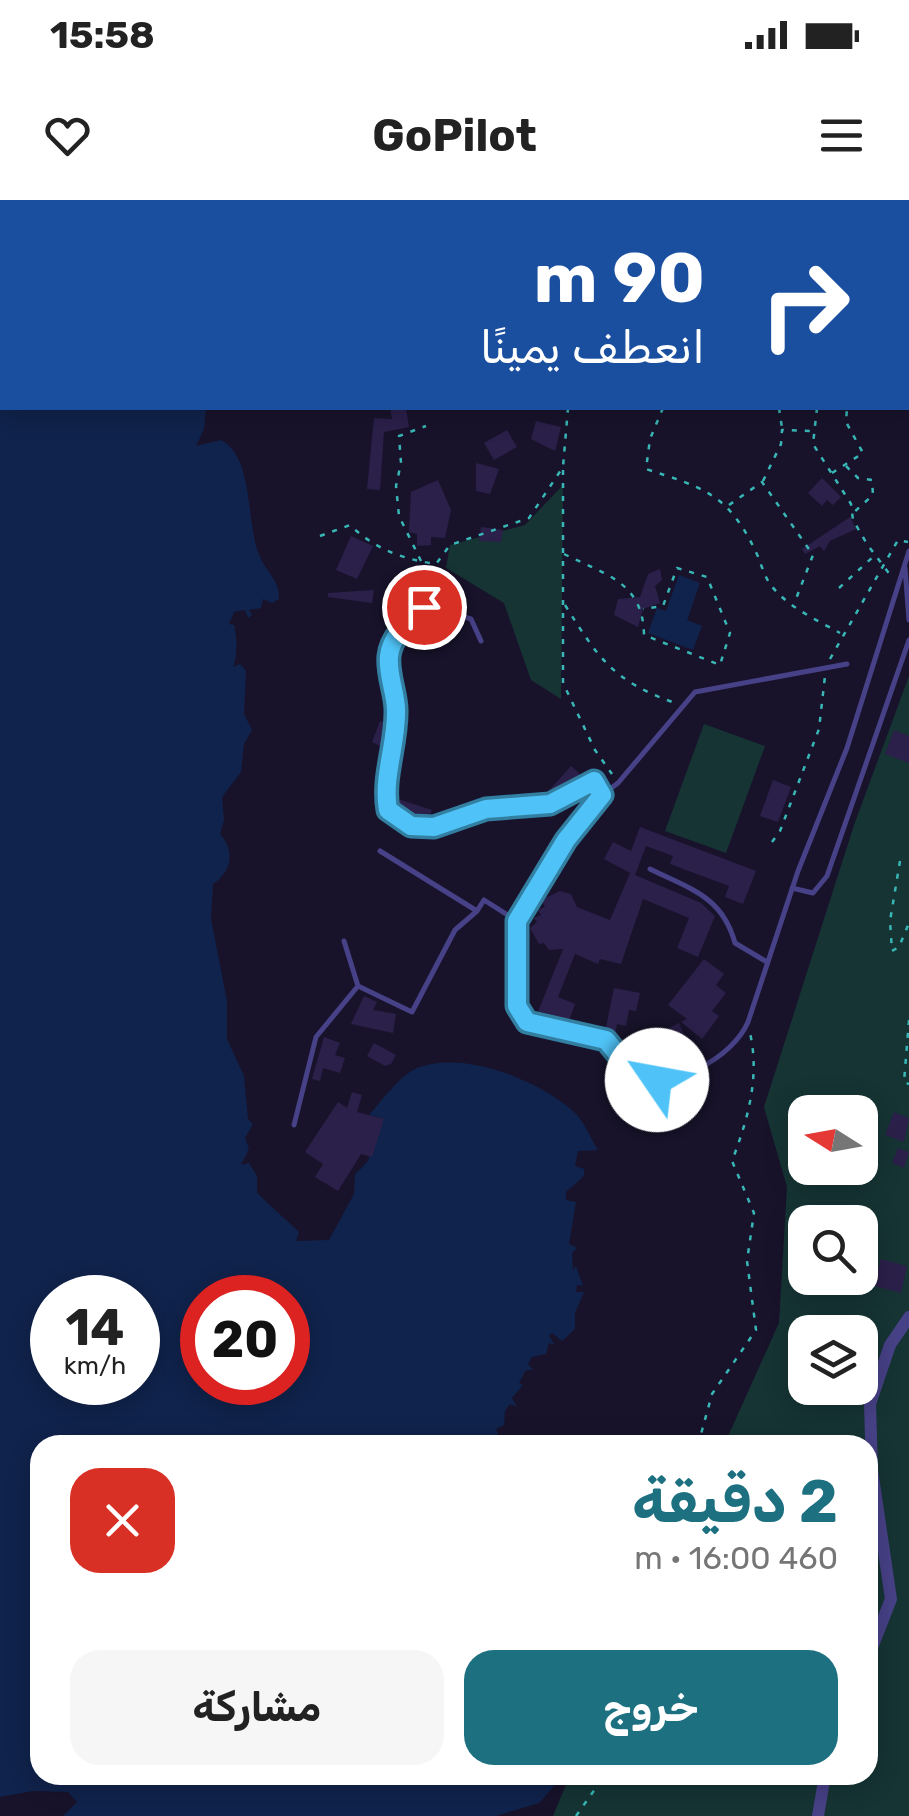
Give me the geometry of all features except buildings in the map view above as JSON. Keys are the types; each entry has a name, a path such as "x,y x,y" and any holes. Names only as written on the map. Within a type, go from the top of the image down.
{"street":[{"path":"871,1435 870,1404 890,1345 909,1316"},
{"path":"878,1509 892,1599 878,1633"},
{"path":"818,1816 823,1785"}],"lane":[{"path":"847,664 780,679 738,680 695,692 681,705 566,840 517,921 517,1006 527,1022 606,1040 632,1072 657,1080 690,1071 741,1039 792,888 847,748 909,551"},
{"path":"905,564 909,620"},
{"path":"480,642 471,618 438,605 424,607 402,628 388,655 396,708 395,749 384,790 388,810 411,826 434,827 486,809 550,804 594,781 602,795"},
{"path":"792,888 813,894 827,876 909,640"},
{"path":"380,851 476,911"},
{"path":"650,869 704,896 727,916 735,943 768,962"},
{"path":"344,941 358,986 412,1012 455,930 484,900 517,921"},
{"path":"294,1125 316,1037 358,986"}],"path":[{"path":"568,410 563,464 563,684 595,750 618,782"},
{"path":"662,410 650,439 646,469 677,476 715,494 728,506 770,584 794,606 842,634"},
{"path":"728,506 762,482 781,444 779,410"},
{"path":"818,410 813,444 851,504 875,555 898,585"},
{"path":"831,474 863,453 846,422 847,410"},
{"path":"422,562 399,516 396,486 401,463 399,436 426,426"},
{"path":"782,430 814,431"},
{"path":"320,536 350,525 366,540 404,560 436,564 450,545 529,518 563,464"},
{"path":"846,464 858,478 872,480 873,495 852,513"},
{"path":"762,482 813,555 794,606"},
{"path":"772,842 780,832 819,729 826,668 898,540 909,542"},
{"path":"564,554 622,582 643,609 644,635 720,666 730,633 708,577 677,568 663,606 643,609"},
{"path":"839,588 875,555"},
{"path":"562,602 615,674 634,688 681,705"},
{"path":"900,861 890,921 892,951 899,947 909,923"},
{"path":"909,1020 904,1082 909,1084"},
{"path":"701,1435 712,1394 756,1330 747,1260 754,1213 732,1161 749,1110 756,1060 748,1022"},
{"path":"576,1816 598,1785"}],"green space":[{"path":"563,485 561,699 531,680 504,603 446,568 450,545 525,525"},
{"path":"909,676 909,1816 553,1816 566,1785 878,1785 878,1435 729,1435 779,1323 787,1187 764,1107 854,825"},
{"path":"704,724 765,746 726,853 665,831"}],"water":[{"path":"0,410 206,410 204,429 196,446 221,440 239,461 255,543 279,599 272,603 263,599 261,608 249,610 252,615 248,618 245,610 234,612 229,624 234,625 236,642 233,667 240,664 246,671 244,714 252,730 244,744 241,772 222,797 224,820 220,834 228,847 229,860 224,873 213,884 211,919 227,1001 227,1039 244,1076 248,1119 253,1124 245,1138 249,1149 241,1165 249,1163 257,1176 257,1193 299,1232 296,1241 329,1240 354,1194 355,1175 368,1161 382,1118 369,1115 399,1081 413,1070 438,1063 501,1071 541,1089 573,1111 598,1150 578,1151 575,1166 584,1169 584,1176 566,1192 566,1200 576,1202 569,1244 577,1248 572,1253 573,1270 576,1266 583,1286 577,1285 576,1292 584,1292 575,1313 575,1329 562,1341 552,1333 549,1336 555,1345 549,1343 546,1354 532,1357 528,1364 533,1370 526,1370 519,1383 523,1385 512,1398 517,1407 510,1404 505,1411 504,1425 496,1429 498,1435 30,1435 30,1785 555,1785 539,1803 496,1816 63,1816 77,1802 68,1792 33,1791 0,1797"},
{"path":"679,575 700,583 687,620 702,626 693,650 648,633 657,608 666,611"}],"route":[{"path":"424,607 402,628 388,655 396,708 395,749 384,790 388,810 411,826 434,827 486,809 550,804 594,781 602,795 566,840 517,921 517,1006 527,1022 606,1040 632,1072 657,1080"}]}
